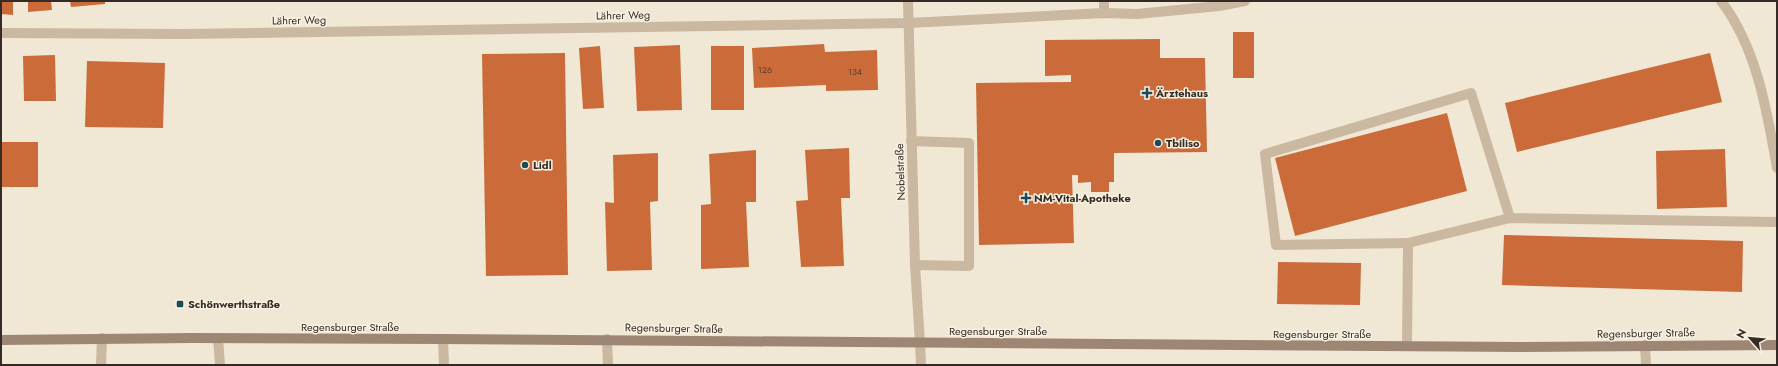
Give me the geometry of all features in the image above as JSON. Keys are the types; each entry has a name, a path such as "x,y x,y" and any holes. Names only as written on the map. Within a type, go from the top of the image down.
{"main road":[{"name":"Regensburger Straße","path":"1,340 102,338 443,338 1522,347 1777,345"}],"street":[{"name":"Nobelstraße","path":"908,1 915,265 921,365"},
{"path":"1104,1 1104,13"},
{"name":"Lährer Weg","path":"1,34 183,34 908,23 1104,13 1137,14 1219,6 1245,1"},
{"path":"1721,1 1729,11 1746,44 1758,77 1777,163"},
{"path":"1510,218 1471,93 1265,154 1276,245 1408,243 1510,218 1777,222"},
{"path":"911,142 969,143 969,266 915,265"},
{"path":"1407,346 1408,243"},
{"path":"101,365 102,338"},
{"path":"218,338 220,365"},
{"path":"443,338 444,365"},
{"path":"607,339 608,365"},
{"path":"1645,345 1646,365"}],"building":[{"path":"1,1 13,1 13,15 1,14"},
{"path":"28,1 51,1 52,10 28,12"},
{"path":"70,1 105,1 105,4 71,7"},
{"path":"1233,32 1254,32 1254,78 1233,78"},
{"path":"1160,39 1160,58 1205,58 1207,152 1114,153 1114,182 1109,182 1109,192 1091,192 1091,182 1078,183 1078,175 1072,175 1074,243 979,245 976,83 1071,82 1071,75 1045,76 1045,40"},
{"path":"824,44 825,52 877,50 878,90 826,91 826,85 754,88 752,48"},
{"path":"680,45 682,110 637,111 634,47"},
{"path":"600,46 604,108 583,109 579,48"},
{"path":"711,46 744,46 744,110 711,110"},
{"name":"Lidl","path":"565,53 568,275 486,276 482,54"},
{"path":"1710,53 1722,102 1517,152 1505,103"},
{"path":"55,55 56,101 24,101 23,56"},
{"path":"87,61 165,63 163,128 85,127"},
{"path":"1447,113 1467,191 1295,236 1275,158"},
{"path":"1,142 38,142 38,187 1,187"},
{"path":"849,148 850,198 841,198 844,266 801,267 796,201 808,200 805,150"},
{"path":"1725,149 1727,207 1657,209 1656,151"},
{"path":"756,150 756,202 746,202 749,267 701,269 701,205 711,204 709,154"},
{"path":"658,153 658,201 650,202 652,270 607,271 605,202 614,203 613,155"},
{"path":"1504,235 1743,241 1742,292 1502,285"},
{"path":"1278,262 1361,263 1360,305 1277,304"}],"place":[{"name":"Ärztehaus","path":"1147,93"},
{"name":"Tbiliso","path":"1158,143"},
{"name":"Lidl","path":"525,165"},
{"name":"NM-Vital-Apotheke","path":"1026,198"},
{"name":"Schönwerthstraße","path":"180,304"}]}
